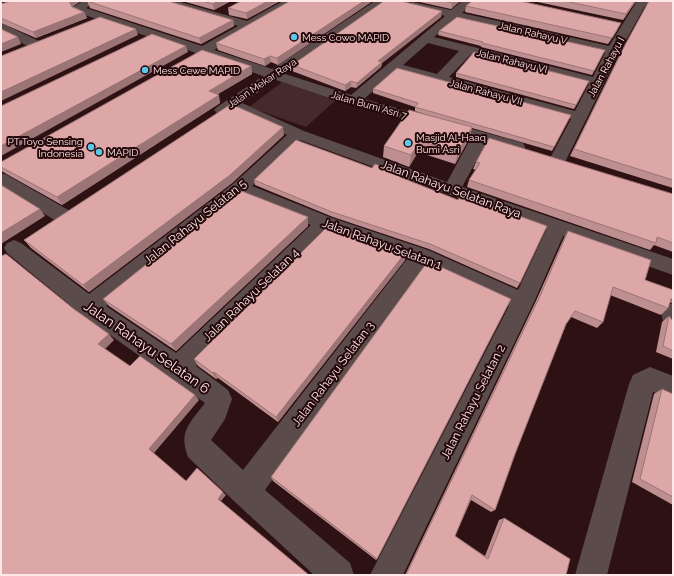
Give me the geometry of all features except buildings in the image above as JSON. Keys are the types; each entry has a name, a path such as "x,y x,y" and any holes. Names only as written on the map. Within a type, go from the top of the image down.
{"street":[{"name":"Jalan Bumi Asri 7","path":"92,1 79,8 80,10 273,76 353,101 481,136 551,158"},
{"path":"166,1 247,25"},
{"name":"Jalan Mekar Raya","path":"207,120 382,1"},
{"path":"353,101 469,1"},
{"path":"189,59 285,2"},
{"name":"Jalan Rahayu V","path":"403,2 453,15 613,51"},
{"name":"Jalan Rahayu I","path":"551,158 580,117 613,51 628,26 635,2 673,2"},
{"path":"216,15 230,8"},
{"path":"86,24 101,18"},
{"path":"613,22 628,26"},
{"path":"1,27 36,44"},
{"path":"139,41 152,35"},
{"path":"22,50 50,39"},
{"name":"Jalan Rahayu VI","path":"426,39 598,82"},
{"path":"440,79 468,50"},
{"name":"Jalan Rahayu VII","path":"392,66 580,117"},
{"name":"Jalan Rahayu Selatan Raya","path":"232,104 298,134 451,190 673,267"},
{"name":"Jalan Rahayu Selatan 5","path":"89,306 240,188 298,134"},
{"path":"451,190 481,136"},
{"path":"1,179 63,216"},
{"name":"Jalan Rahayu Selatan 1","path":"240,188 325,223 421,256 523,302"},
{"name":"Jalan Rahayu Selatan 4","path":"177,368 325,223"},
{"name":"Jalan Rahayu Selatan 2","path":"386,575 523,302 557,227"},
{"name":"Jalan Rahayu Selatan 6","path":"14,248 89,306 209,390 219,400 216,410 198,436 198,447 245,492 338,575"},
{"name":"Jalan Rahayu Selatan 3","path":"245,492 421,256"},
{"path":"673,313 673,318"},
{"path":"591,575 642,384 650,379 673,388"}],"shaded area":[{"path":"282,82 337,99 306,127 249,107"}],"place":[{"name":"Mess Cowo MAPID","path":"294,37"},
{"name":"Mess Cewe MAPID","path":"145,70"},
{"name":"Masjid Al-Haaq Bumi Asri","path":"408,143"},
{"name":"PT Toyo Sensing Indonesia","path":"91,147"},
{"name":"MAPID","path":"99,152"}]}
